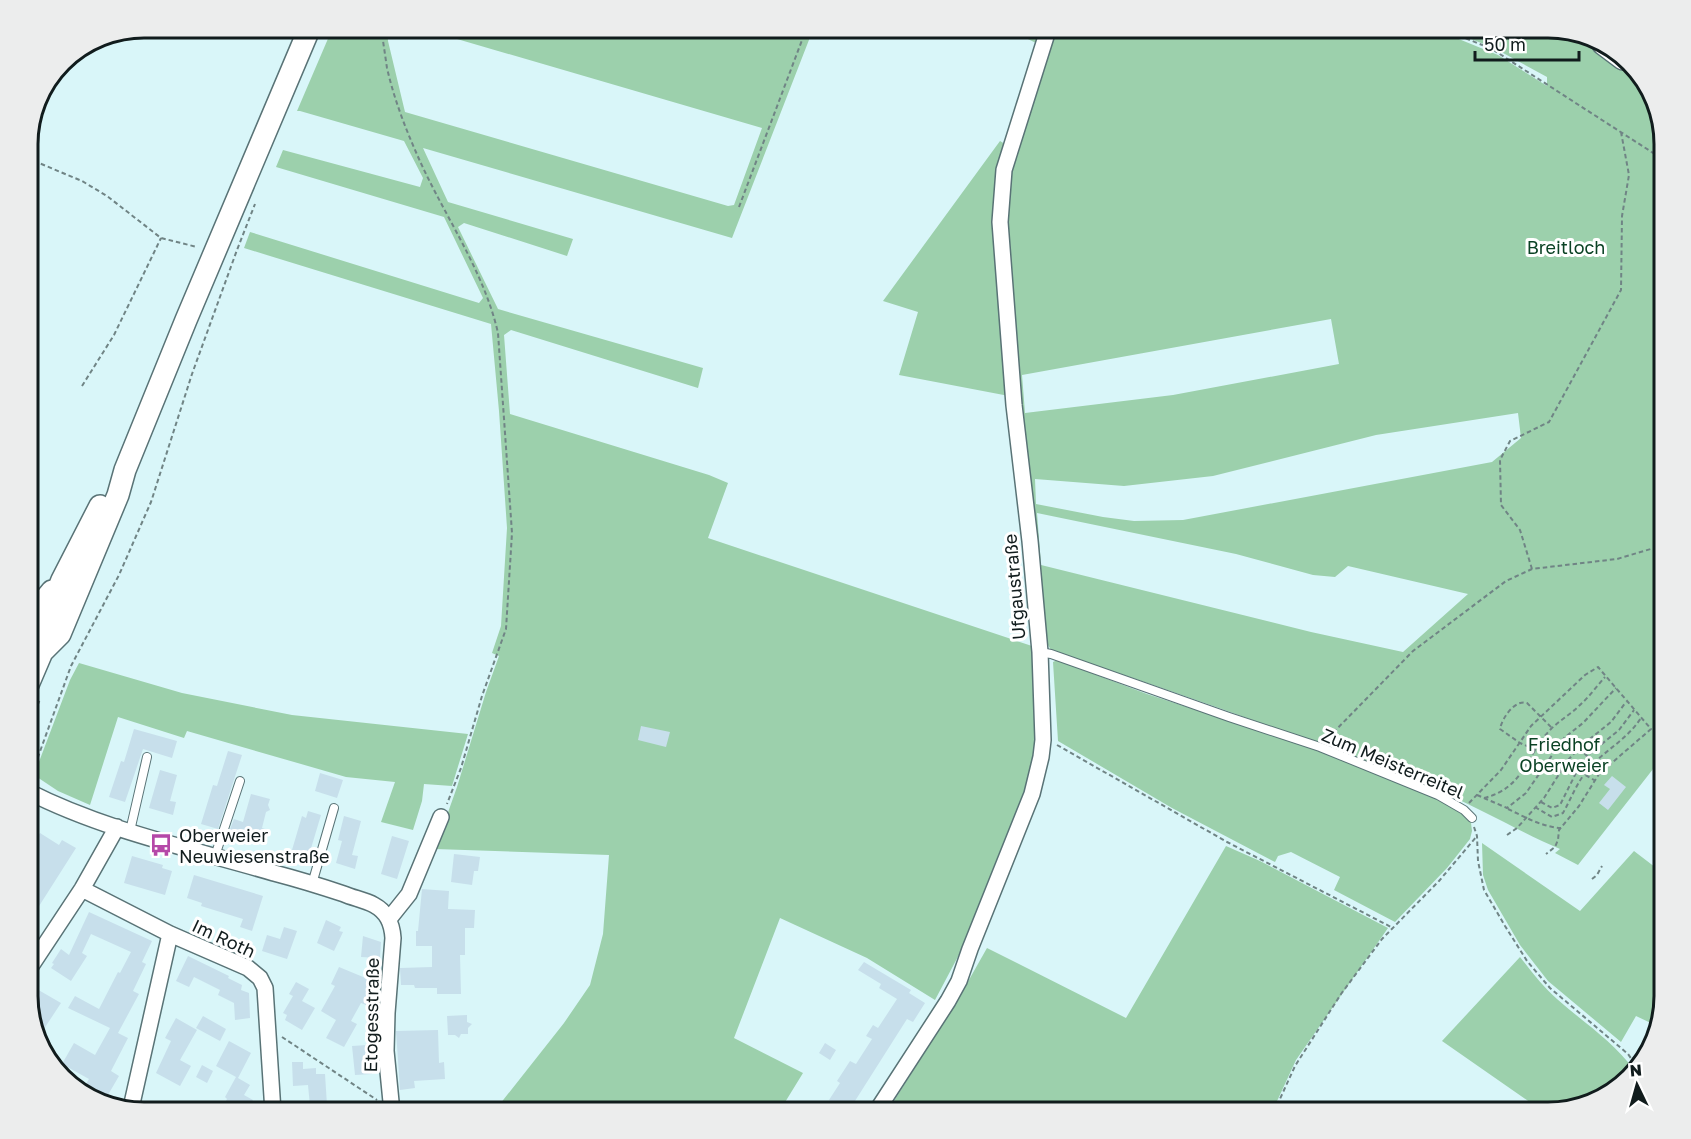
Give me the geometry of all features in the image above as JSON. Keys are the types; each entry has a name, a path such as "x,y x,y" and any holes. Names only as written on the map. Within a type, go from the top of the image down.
{"main road":[{"path":"38,648 60,634 118,495 124,470 305,38"},
{"path":"38,640 62,580 109,487 124,470"},
{"path":"38,608 62,580"}],"street":[{"name":"Ufgaustraße","path":"882,1102 959,981 978,927 1032,794 1041,757 1043,740 1040,652 1014,405 1000,222 1004,170 1045,38"},
{"path":"38,796 55,805 124,829 372,904 383,911 389,919 409,894 441,817"},
{"path":"38,955 124,829"},
{"name":"Im Roth","path":"82,889 170,934 248,968 260,978 265,988 272,1102"},
{"name":"Etogesstraße","path":"389,919 393,938 387,1014 391,1102"},
{"path":"133,1101 170,934"}],"lane":[{"name":"Zum Meisterreitel","path":"1040,652 1320,747 1438,795 1464,810 1472,818"},
{"path":"124,829 147,757"},
{"path":"215,856 240,781"},
{"path":"312,884 334,808"}],"path":[{"path":"383,38 398,105 419,159 484,289 498,333 512,532 506,629 482,696 461,768 441,817"},
{"path":"739,207 803,38"},
{"path":"1465,38 1492,49 1654,153"},
{"path":"1532,569 1520,530 1501,505 1500,460 1510,441 1549,422 1621,290 1622,216 1629,175 1621,132"},
{"path":"38,163 98,191 161,238 214,252"},
{"path":"38,755 71,666 118,575 151,502 192,374 259,196"},
{"path":"82,386 114,335 161,238"},
{"path":"1320,747 1413,651 1506,581 1532,569 1617,559 1654,548"},
{"path":"1464,810 1501,770 1531,726 1585,675 1598,667 1651,729 1602,771 1561,828 1556,847 1546,854"},
{"path":"1484,798 1496,795 1510,787 1552,728 1581,705 1606,676"},
{"path":"1507,808 1526,793 1564,738 1616,688"},
{"path":"1536,750 1500,729 1508,713 1523,701 1552,728"},
{"path":"1507,835 1541,802 1579,748 1611,722 1627,701"},
{"path":"1587,756 1618,730 1634,710"},
{"path":"1535,807 1552,817 1563,813 1584,774 1626,737 1641,717"},
{"path":"1043,740 1064,748 1227,842 1393,928"},
{"path":"1579,748 1602,771"},
{"path":"1566,764 1595,780"},
{"path":"1541,802 1552,808 1560,805 1577,771"},
{"path":"1477,795 1551,827 1561,828"},
{"name":"Zum Meisterreitel","path":"1472,818 1485,890 1527,961 1550,988 1629,1055"},
{"path":"1279,1102 1295,1066 1341,994 1382,939 1439,881 1477,836"},
{"path":"1592,879 1602,866"},
{"path":"268,1028 379,1102"}],"green space":[{"path":"328,38 388,38 405,112 728,206 734,205 762,128 454,38 810,38 732,238 423,148 448,202 573,239 567,256 464,223 458,227 498,309 703,368 698,388 511,330 504,335 510,414 709,475 728,483 708,538 1032,646 1039,731 1035,766 962,949 935,1000 867,958 780,918 734,1038 803,1073 785,1102 502,1102 564,1023 590,985 603,934 609,855 435,849 499,656 492,653 501,626 507,528 491,324 244,248 250,232 479,303 483,298 444,217 276,167 283,150 420,187 423,178 404,141 297,111"},
{"path":"1026,38 1038,38 1036,43"},
{"path":"1049,38 1456,38 1498,55 1547,86 1547,77 1494,48 1468,38 1561,38 1593,48 1627,74 1643,97 1650,116 1654,144 1654,768 1578,865 1555,853 1560,849 1441,792 1296,736 1051,650 1045,640 1018,378 1007,242 1007,195 1017,147","holes":["1331,319 1339,364 1173,395 1025,413 1022,375","1518,413 1521,438 1492,462 1183,520 1134,521 1036,504 1035,479 1124,486 1213,476 1376,435","1037,513 1236,554 1313,575 1335,577 1348,566 1468,594 1403,652 1311,632 1041,565"]},
{"path":"1000,141 1005,144 1009,396 899,375 918,312 883,301"},
{"path":"1057,660 1147,694 1319,750 1419,791 1467,815 1472,831 1470,839 1447,868 1395,922 1334,890 1340,877 1291,852 1278,856 1275,862 1172,808 1058,741 1053,662"},
{"path":"79,663 182,693 292,715 468,734 452,786 424,784 422,801 413,830 381,822 395,782 346,777 187,731 184,738 118,717 90,805 58,791 38,778 38,764 70,680"},
{"path":"1482,843 1580,911 1634,851 1654,866 1654,995 1650,1023 1636,1016 1621,1042 1548,981 1520,945 1488,890 1483,875"},
{"path":"1226,846 1260,861 1388,928 1296,1060 1277,1102 893,1102 957,1001 987,948 1126,1018"},
{"path":"1520,957 1552,994 1621,1055 1607,1055 1607,1083 1600,1087 1575,1098 1561,1101 1530,1102 1442,1041"}],"building":[{"path":"641,726 670,732 666,747 638,740"},
{"path":"134,729 177,741 172,758 143,749 125,802 109,797 121,761 124,762"},
{"path":"228,751 242,755 218,829 201,824 213,785 217,786"},
{"path":"160,770 177,775 170,801 176,802 173,815 149,808"},
{"path":"320,773 343,780 337,798 315,791"},
{"path":"1612,776 1626,787 1608,810 1599,803 1610,789 1604,785"},
{"path":"251,794 270,799 268,805 270,810 266,812 262,828 268,830 264,842 229,832 234,819 243,822"},
{"path":"308,811 321,815 309,855 292,850 302,816 306,818"},
{"path":"344,816 361,821 352,855 358,856 355,869 336,863 342,841 338,840"},
{"path":"40,833 59,845 62,840 76,848 38,908 38,836"},
{"path":"392,836 409,841 397,879 381,874"},
{"path":"454,854 480,857 478,871 474,871 472,885 451,882"},
{"path":"132,856 163,865 162,868 172,871 165,895 124,883"},
{"path":"194,875 263,896 252,931 240,927 243,919 201,906 202,903 187,898"},
{"path":"422,889 449,891 448,909 475,910 474,928 465,928 465,955 460,955 461,994 437,994 437,988 415,988 414,985 401,985 400,968 432,967 432,946 416,946"},
{"path":"89,912 152,941 142,962 146,964 133,991 139,994 118,1033 128,1038 111,1071 119,1076 108,1095 86,1084 89,1079 62,1063 74,1043 95,1055 110,1028 68,1008 75,996 99,1009 131,952 91,934 82,953 87,956 71,981 51,968 61,949 69,955"},
{"path":"326,920 341,927 339,931 343,932 334,951 317,943"},
{"path":"284,927 297,931 287,959 262,951 267,935 280,939"},
{"path":"363,936 381,942 380,958 361,957"},
{"path":"188,956 242,985 241,990 249,993 250,1018 235,1020 234,1003 218,995 220,990 194,977 189,987 176,981"},
{"path":"864,962 911,990 909,993 925,1003 913,1022 907,1019 854,1102 832,1102 829,1100 840,1083 837,1081 850,1061 856,1064 872,1039 866,1036 873,1025 878,1028 897,999 879,988 881,984 858,970"},
{"path":"339,967 380,984 371,1007 361,1003 351,1021 357,1024 344,1047 326,1038 336,1020 321,1011 335,986 331,984"},
{"path":"296,982 309,989 302,1001 315,1008 302,1030 285,1020 287,1015 283,1013 293,996 289,994"},
{"path":"38,990 61,1003 43,1030"},
{"path":"467,1015 467,1022 472,1024 468,1028 468,1034 461,1034 459,1038 455,1035 448,1035 447,1016"},
{"path":"203,1016 226,1029 220,1041 196,1028"},
{"path":"176,1018 197,1030 180,1060 191,1066 180,1086 156,1073 171,1041 165,1038"},
{"path":"438,1030 439,1063 444,1062 445,1079 414,1081 415,1088 400,1090 396,1031"},
{"path":"229,1041 251,1053 238,1078 250,1085 244,1095 253,1100 252,1102 225,1102 227,1099 225,1097 236,1077 216,1066"},
{"path":"825,1043 836,1050 830,1060 819,1053"},
{"path":"367,1045 367,1051 370,1051 372,1074 355,1075 352,1046"},
{"path":"292,1062 303,1062 303,1069 316,1068 316,1074 325,1074 327,1102 310,1102 308,1085 293,1086"},
{"path":"202,1065 213,1071 207,1083 196,1077"}],"place":[{"name":"Oberweier Neuwiesenstraße","path":"161,845"}],"park label":[{"name":"Breitloch","path":"1566,247"},
{"name":"Friedhof Oberweier","path":"1564,754"}]}
